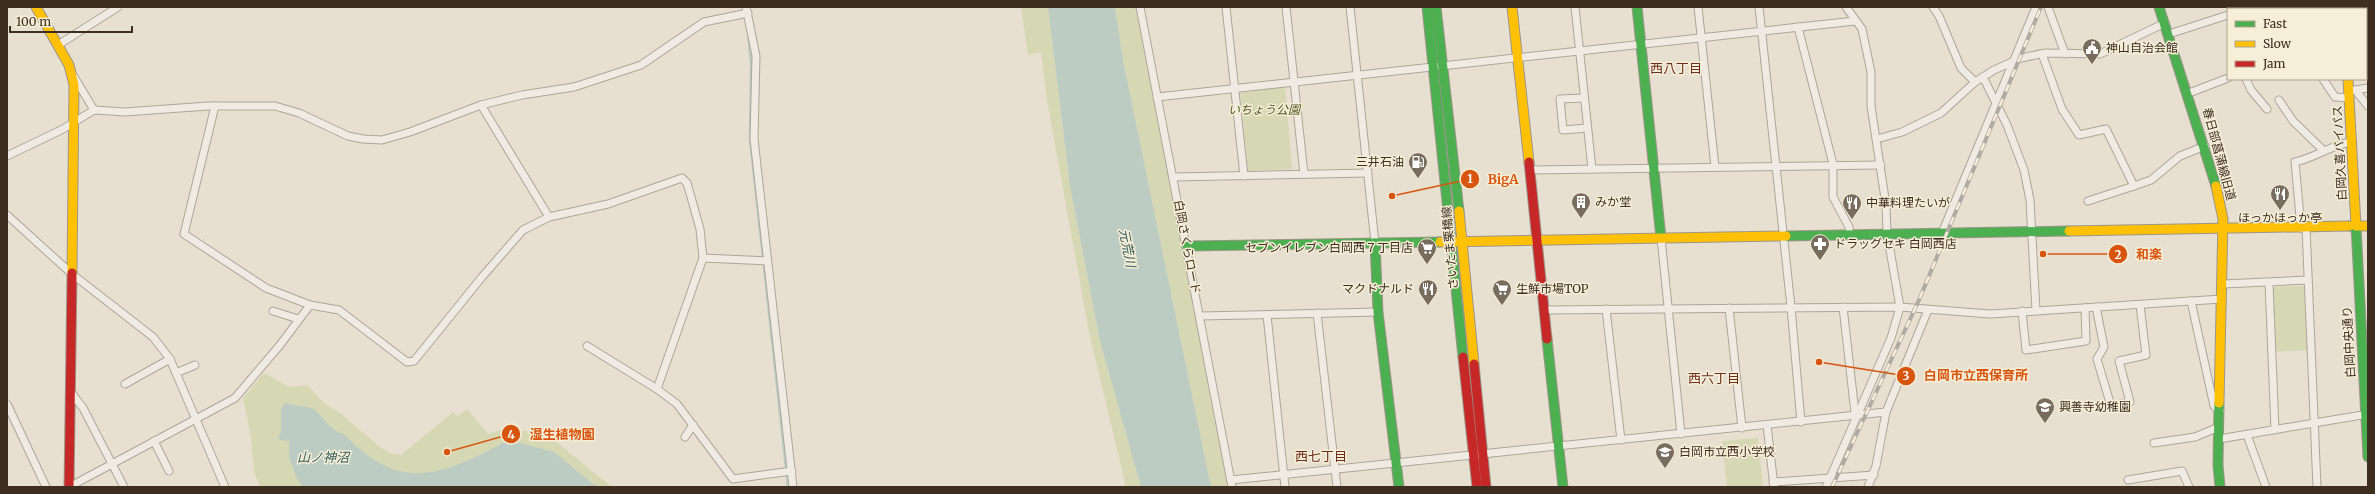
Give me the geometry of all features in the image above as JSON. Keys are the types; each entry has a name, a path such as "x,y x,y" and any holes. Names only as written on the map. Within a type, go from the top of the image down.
{"street":[{"path":"36,7 94,110"},
{"path":"58,45 118,7"},
{"name":"白岡さくらロード","path":"1140,7 1232,483"},
{"path":"1226,7 1244,176"},
{"path":"1286,7 1304,174"},
{"path":"1350,7 1375,243 1378,312 1399,487"},
{"name":"さいたま栗橋線","path":"1427,7 1438,67 1462,242 1478,454 1477,487"},
{"name":"さいたま栗橋線","path":"1436,7 1438,67 1450,242 1478,454 1486,487"},
{"path":"1512,7 1563,487"},
{"path":"1575,7 1592,169"},
{"path":"1637,7 1681,434"},
{"path":"1698,7 1715,166"},
{"path":"1758,7 1791,308 1801,422"},
{"path":"1826,487 1856,414 1891,338 1900,307 1887,233 1886,205 1881,165 1871,106 1871,72 1862,29 1846,7"},
{"path":"1933,7 1939,16 1961,68 1975,82"},
{"path":"1942,233 2036,7"},
{"path":"2048,7 2065,54"},
{"name":"春日部菖蒲線旧道","path":"2159,7 2189,93 2219,194 2223,229 2219,427 2220,487"},
{"path":"7,156 74,123 94,110 124,112 216,106 275,106 299,113 348,136 382,140 410,132 481,105 522,95 574,87 641,65 704,22 747,10 756,56 754,139 793,487"},
{"path":"2168,34 2227,15"},
{"path":"1157,97 1855,21"},
{"path":"1877,139 1902,132 1941,113 1975,82 2014,61 2042,54 2100,54 2165,23"},
{"path":"1798,27 1833,164 1834,197 1849,227 1850,235"},
{"path":"2042,54 2062,109 2079,134 2106,129 2134,186"},
{"path":"73,74 74,123 69,487 195,418 235,398 280,345 310,305"},
{"path":"1983,77 1997,102 2024,170 2030,200 2036,311"},
{"path":"2189,93 2227,78"},
{"path":"2246,80 2251,90 2267,109"},
{"path":"2324,80 2335,97 2351,94 2368,88"},
{"name":"白岡久喜バイパス","path":"2348,80 2351,94 2351,142 2356,226"},
{"path":"2351,94 2368,106"},
{"path":"1584,98 1560,99 1563,130 1587,128"},
{"path":"2278,100 2293,121 2324,151"},
{"path":"481,105 549,217"},
{"path":"216,106 184,234 266,288 310,305 339,310 407,362 414,361 482,277 523,230 549,217 608,204 682,178 687,183 700,229 703,258 657,389"},
{"path":"2317,487 2313,424 2308,280 2295,162 2351,142"},
{"path":"2088,201 2151,180 2180,156 2205,146"},
{"path":"1530,170 1833,164 1881,165"},
{"path":"1173,177 1368,173"},
{"path":"7,215 72,274 153,337 170,359 225,487"},
{"name":"白岡中央通り","path":"2356,226 2363,299 2368,456"},
{"path":"1187,246 2368,226"},
{"path":"703,258 767,261"},
{"path":"2223,284 2308,280"},
{"path":"2269,283 2275,430"},
{"path":"1545,310 1900,307 1990,314 2222,299"},
{"path":"2191,301 2214,406 2220,411"},
{"path":"2096,308 2104,347 2097,359 2111,406 2130,402 2119,361 2146,355 2140,305"},
{"path":"1843,307 1856,414"},
{"path":"1729,308 1742,428"},
{"path":"2022,311 2026,350 2086,341 2084,308"},
{"path":"1606,309 1621,440"},
{"path":"1868,487 1874,475 1886,412 1928,310"},
{"path":"273,311 298,319"},
{"path":"1200,316 1378,312"},
{"path":"1317,313 1336,487"},
{"path":"1267,315 1285,487"},
{"path":"587,346 657,389 677,404 686,419 693,425 733,480 792,471"},
{"path":"124,384 170,359"},
{"path":"176,373 195,365"},
{"path":"70,391 83,408 124,487"},
{"path":"7,404 46,487"},
{"path":"1232,483 1284,474 1801,422 1856,414 1886,412"},
{"path":"2219,439 2367,414"},
{"path":"685,437 693,425"},
{"path":"1767,425 1774,484 1874,475"},
{"path":"2154,443 2195,438 2219,427"},
{"path":"2247,435 2266,487"},
{"path":"154,441 170,471"},
{"path":"2128,480 2182,471 2189,487"}],"green space":[{"path":"1021,7 1048,7 1070,186 1100,341 1141,487 1126,487 1089,332 1047,100 1041,52 1028,55"},
{"path":"1115,7 1137,7 1228,487 1211,487 1123,60"},
{"name":"いちょう公園","path":"1285,85 1292,169 1248,171 1240,90"},
{"path":"2305,286 2308,350 2275,352 2272,287"},
{"path":"264,373 289,387 307,385 324,403 340,413 380,447 390,453 401,455 453,412 457,416 467,409 488,434 506,429 545,433 612,487 260,487 254,472 251,437 243,398"},
{"path":"1758,438 1763,487 1727,487 1722,441"}],"water":[{"name":"元荒川","path":"1048,7 1115,7 1123,60 1211,487 1141,487 1100,341 1070,186"},
{"name":"山ノ神沼","path":"286,403 315,410 332,428 344,434 364,453 384,465 403,472 422,473 442,470 485,453 509,440 554,452 597,487 303,487 297,479 289,457 289,441 280,440 278,438 281,432 281,408"}],"waterway":[{"path":"748,32 751,64 750,139 788,487"}],"railway":[{"path":"1832,487 1919,300 2041,7"}],"traffic: fast":[{"path":"1427,7 1463,357"},
{"path":"1436,7 1459,211"},
{"path":"1637,7 1661,238"},
{"path":"2159,7 2216,186"},
{"path":"2349,226 2356,226 2368,457"},
{"path":"1786,236 2069,231"},
{"path":"1187,246 1440,242"},
{"path":"1375,243 1378,312 1399,487"},
{"path":"1547,339 1563,487"},
{"path":"2219,403 2218,465 2220,487"}],"traffic: slow":[{"path":"36,7 69,65 74,85 72,273"},
{"path":"1512,7 1529,162"},
{"path":"2348,80 2356,226 2368,226"},
{"path":"2216,186 2223,219 2219,403"},
{"path":"1459,211 1474,364"},
{"path":"2069,231 2349,226"},
{"path":"1440,242 1786,236"}],"traffic: jam":[{"path":"1529,162 1547,339"},
{"path":"69,487 72,273"},
{"path":"1463,357 1477,487"},
{"path":"1474,364 1486,487"}],"place":[{"name":"神山自治会館","path":"2092,65"},
{"name":"三井石油","path":"1418,179"},
{"name":"BigA","path":"1392,196"},
{"name":"ほっかほっか亭","path":"2280,211"},
{"name":"みか堂","path":"1581,219"},
{"name":"中華料理たいが","path":"1852,220"},
{"name":"和楽","path":"2043,254"},
{"name":"ドラッグセキ 白岡西店","path":"1820,261"},
{"name":"セブンイレブン白岡西７丁目店","path":"1427,265"},
{"name":"マクドナルド","path":"1428,306"},
{"name":"生鮮市場TOP","path":"1502,306"},
{"name":"白岡市立西保育所","path":"1819,362"},
{"name":"興善寺幼稚園","path":"2045,424"},
{"name":"湿生植物園","path":"447,452"},
{"name":"白岡市立西小学校","path":"1665,469"}],"district":[{"name":"西八丁目","path":"1676,68"},
{"name":"西六丁目","path":"1714,378"},
{"name":"西七丁目","path":"1321,456"}]}
